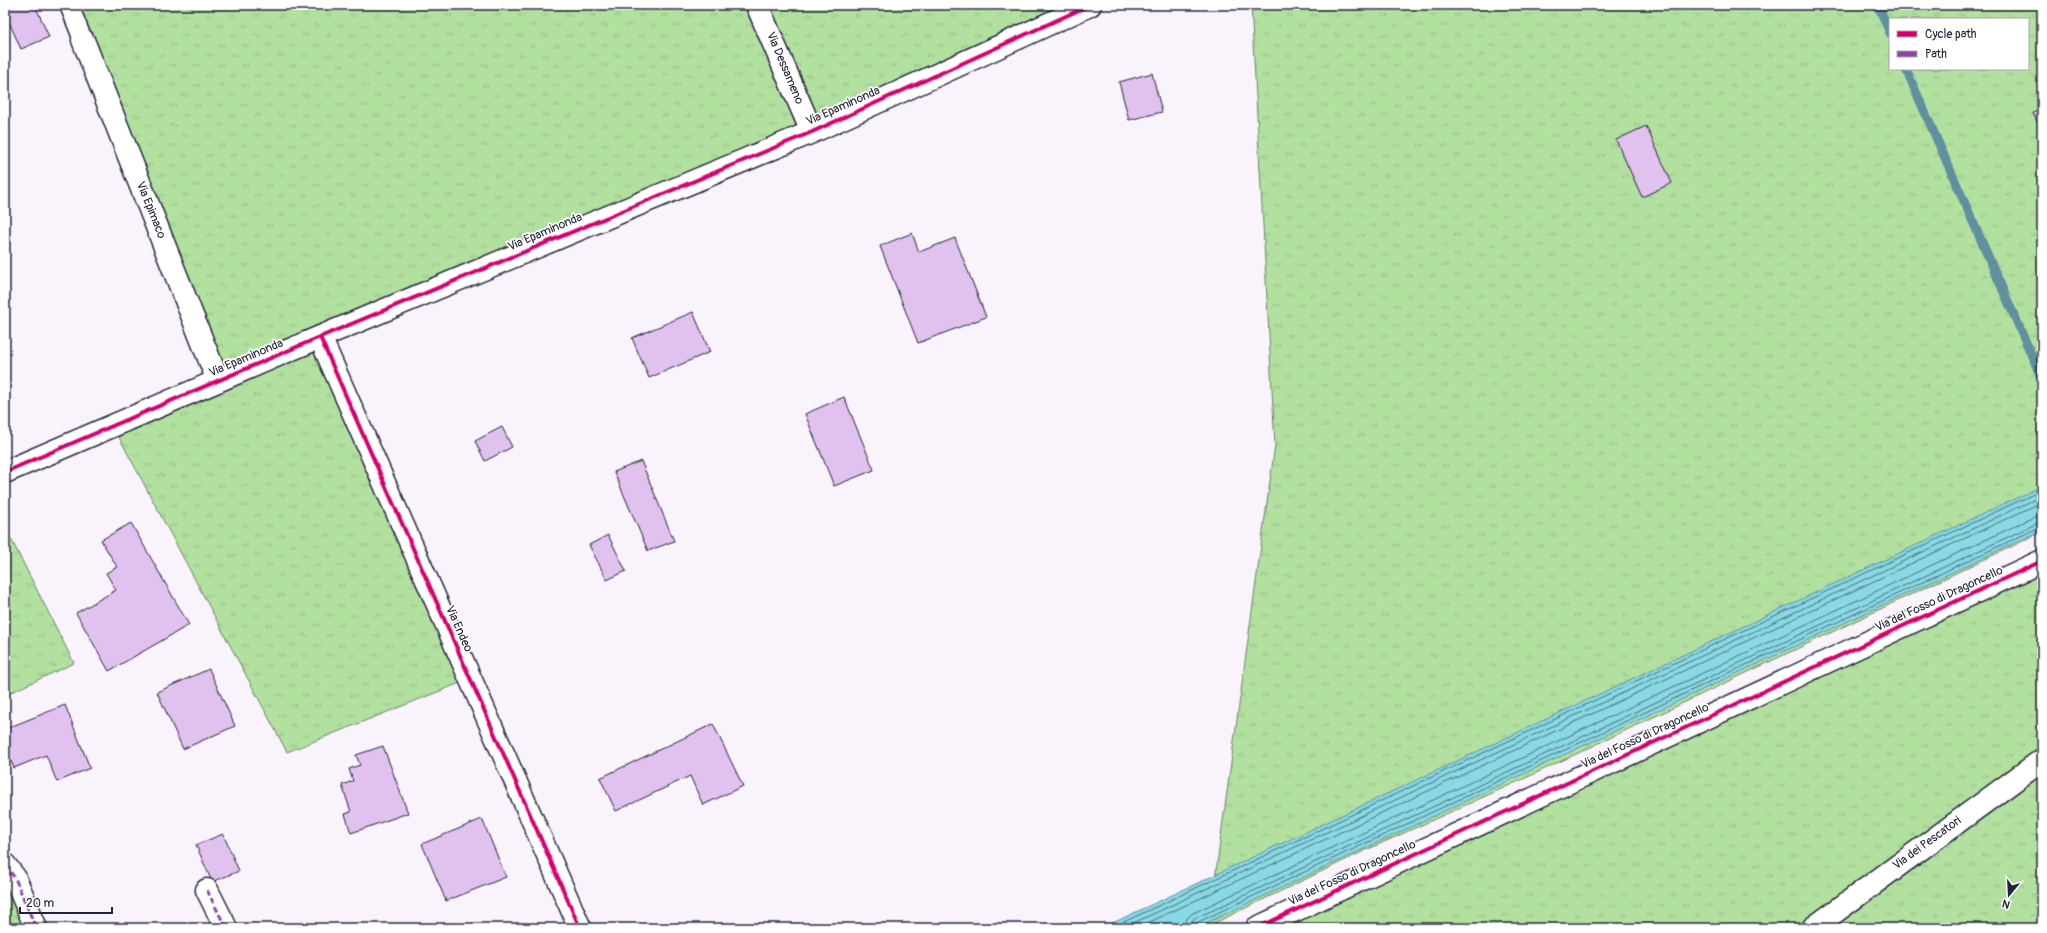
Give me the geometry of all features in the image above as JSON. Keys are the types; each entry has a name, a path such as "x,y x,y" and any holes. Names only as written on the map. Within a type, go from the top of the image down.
{"street":[{"name":"Via Dessameno","path":"757,5 812,132"},
{"name":"Via Epaminonda","path":"5,472 320,337 812,132 1090,5"},
{"name":"Via Epimaco","path":"83,40 218,381"},
{"name":"Via Endeo","path":"320,337 580,928"},
{"name":"Via del Fosso di Dragoncello","path":"1257,928 2042,561"},
{"name":"Via dei Pescatori","path":"1813,928 2042,760"},
{"path":"5,866 15,878 36,928"},
{"path":"207,890 226,928"}],"lane":[{"path":"69,5 83,40"}],"green space":[{"path":"69,5 1088,5 320,337 470,679 287,752 113,426 218,381"},
{"path":"1251,5 2042,5 2042,532 1532,775 1362,852 1204,928 1199,928 1213,893 1275,445"},
{"path":"5,527 74,663 5,695"},
{"path":"2042,561 2042,928 1258,928"},
{"path":"5,848 15,878 41,928 5,928"}],"water":[{"path":"2042,486 2042,530 1196,928 1102,928"}],"building":[{"path":"5,5 35,5 49,37 21,49 5,13"},
{"path":"1152,73 1162,112 1129,120 1119,82"},
{"path":"2042,109 2042,132 2033,113"},
{"path":"1646,126 1672,183 1642,197 1616,140"},
{"path":"912,233 919,252 955,238 986,317 918,343 880,246"},
{"path":"693,312 710,352 649,378 632,338"},
{"path":"844,397 874,470 834,486 805,414"},
{"path":"502,427 512,447 485,461 475,441"},
{"path":"641,461 674,541 648,551 614,472"},
{"path":"131,523 189,625 109,671 76,613 116,590 106,573 117,567 101,540"},
{"path":"608,535 626,571 607,580 589,545"},
{"path":"209,669 235,726 183,749 157,692"},
{"path":"65,705 90,768 57,782 46,755 14,768 5,747 5,729"},
{"path":"713,724 743,786 703,805 690,776 616,811 600,778"},
{"path":"383,746 408,813 351,833 345,814 351,812 342,785 353,781 349,769 360,765 356,755"},
{"path":"482,819 506,877 446,901 422,844"},
{"path":"223,834 239,871 212,882 196,845"}],"waterway":[{"path":"1878,5 1889,31"},
{"path":"1906,70 2042,379"}],"marked path":[{"path":"5,865 15,878 36,928"},
{"path":"207,890 226,928"}],"cycle path":[{"path":"5,472 320,337 812,132 1090,5"},
{"path":"320,337 580,928"},
{"path":"1257,928 2042,561"}]}
